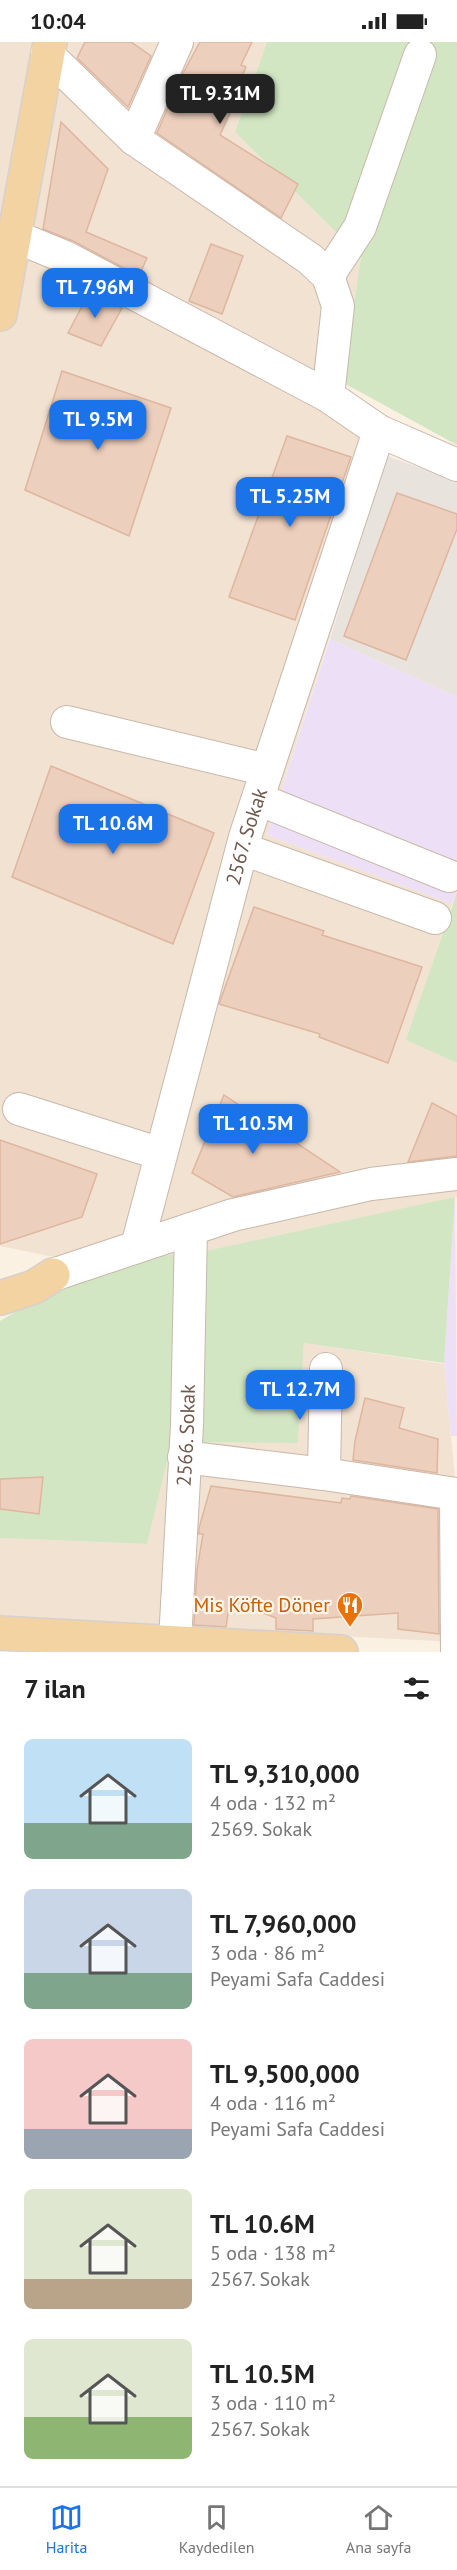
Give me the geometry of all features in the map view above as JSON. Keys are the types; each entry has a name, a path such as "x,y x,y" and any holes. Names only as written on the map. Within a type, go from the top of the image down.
{"main road":[{"path":"0,314 48,48"},
{"path":"0,1274 53,1275"},
{"path":"0,1298 34,1287 53,1275"},
{"path":"0,1633 341,1652"}],"street":[{"path":"134,139 177,42"},
{"path":"48,48 134,139 310,259 328,276 338,306 328,396"},
{"path":"328,276 360,227 420,55"},
{"path":"14,236 65,257 328,396 379,431 457,465"},
{"name":"2567. Sokak","path":"137,1246 245,837 379,431"},
{"path":"67,722 263,784 372,844 449,876"},
{"path":"354,889 372,844"},
{"path":"254,853 435,918"},
{"path":"20,1109 161,1154"},
{"path":"53,1275 233,1215 371,1184 457,1174"},
{"name":"2566. Sokak","path":"175,1641 184,1457 191,1229"},
{"path":"324,1474 326,1369"},
{"path":"184,1457 324,1474 456,1494 457,1652"}],"shaded area":[{"path":"0,42 267,42 235,132 361,257 342,382 387,456 267,835 452,904 407,1040 457,1063 457,1197 210,1250 93,1265 0,1246"},
{"path":"387,456 457,481 457,697 330,639"},
{"path":"330,639 457,697 457,892 452,904 267,835"},
{"path":"455,1197 457,1436 451,1436 444,1363"},
{"path":"304,1343 444,1364 457,1498 457,1642 0,1619 0,1538 147,1544 172,1442 298,1443"}],"green space":[{"path":"267,42 457,42 457,445 342,382 361,257 235,132"},
{"path":"457,892 457,1063 406,1040"},
{"path":"455,1197 444,1363 304,1343 298,1443 172,1442 147,1544 0,1538 0,1321 93,1265 210,1250"}],"building":[{"path":"85,42 131,42 151,56 128,107 77,58"},
{"path":"200,42 252,42 241,65 246,67 227,111 230,113 220,135 298,184 281,218 157,133 181,77"},
{"path":"61,122 108,169 86,232 147,258 139,276 73,241 43,229"},
{"path":"211,244 243,256 222,314 189,301"},
{"path":"90,291 122,308 101,346 68,333"},
{"path":"62,371 171,408 129,536 25,490"},
{"path":"287,436 351,457 295,620 229,597"},
{"path":"397,493 457,514 457,529 406,660 344,636"},
{"path":"51,766 214,833 173,944 12,877"},
{"path":"254,907 324,931 322,935 422,967 388,1063 319,1037 320,1034 219,1004"},
{"path":"224,1095 340,1172 233,1197 192,1173"},
{"path":"432,1103 457,1116 457,1156 408,1162"},
{"path":"0,1140 97,1174 82,1217 0,1244"},
{"path":"365,1398 404,1408 399,1428 438,1439 437,1473 353,1460"},
{"path":"43,1477 39,1514 0,1509 0,1479"},
{"path":"211,1486 341,1503 342,1498 350,1499 351,1496 438,1509 439,1634 398,1629 398,1613 313,1619 313,1631 276,1629 276,1618 230,1600 226,1627 194,1625 197,1570 203,1534 199,1534 199,1528"}],"place":[{"name":"Mis Köfte Döner","path":"350,1628"}]}
